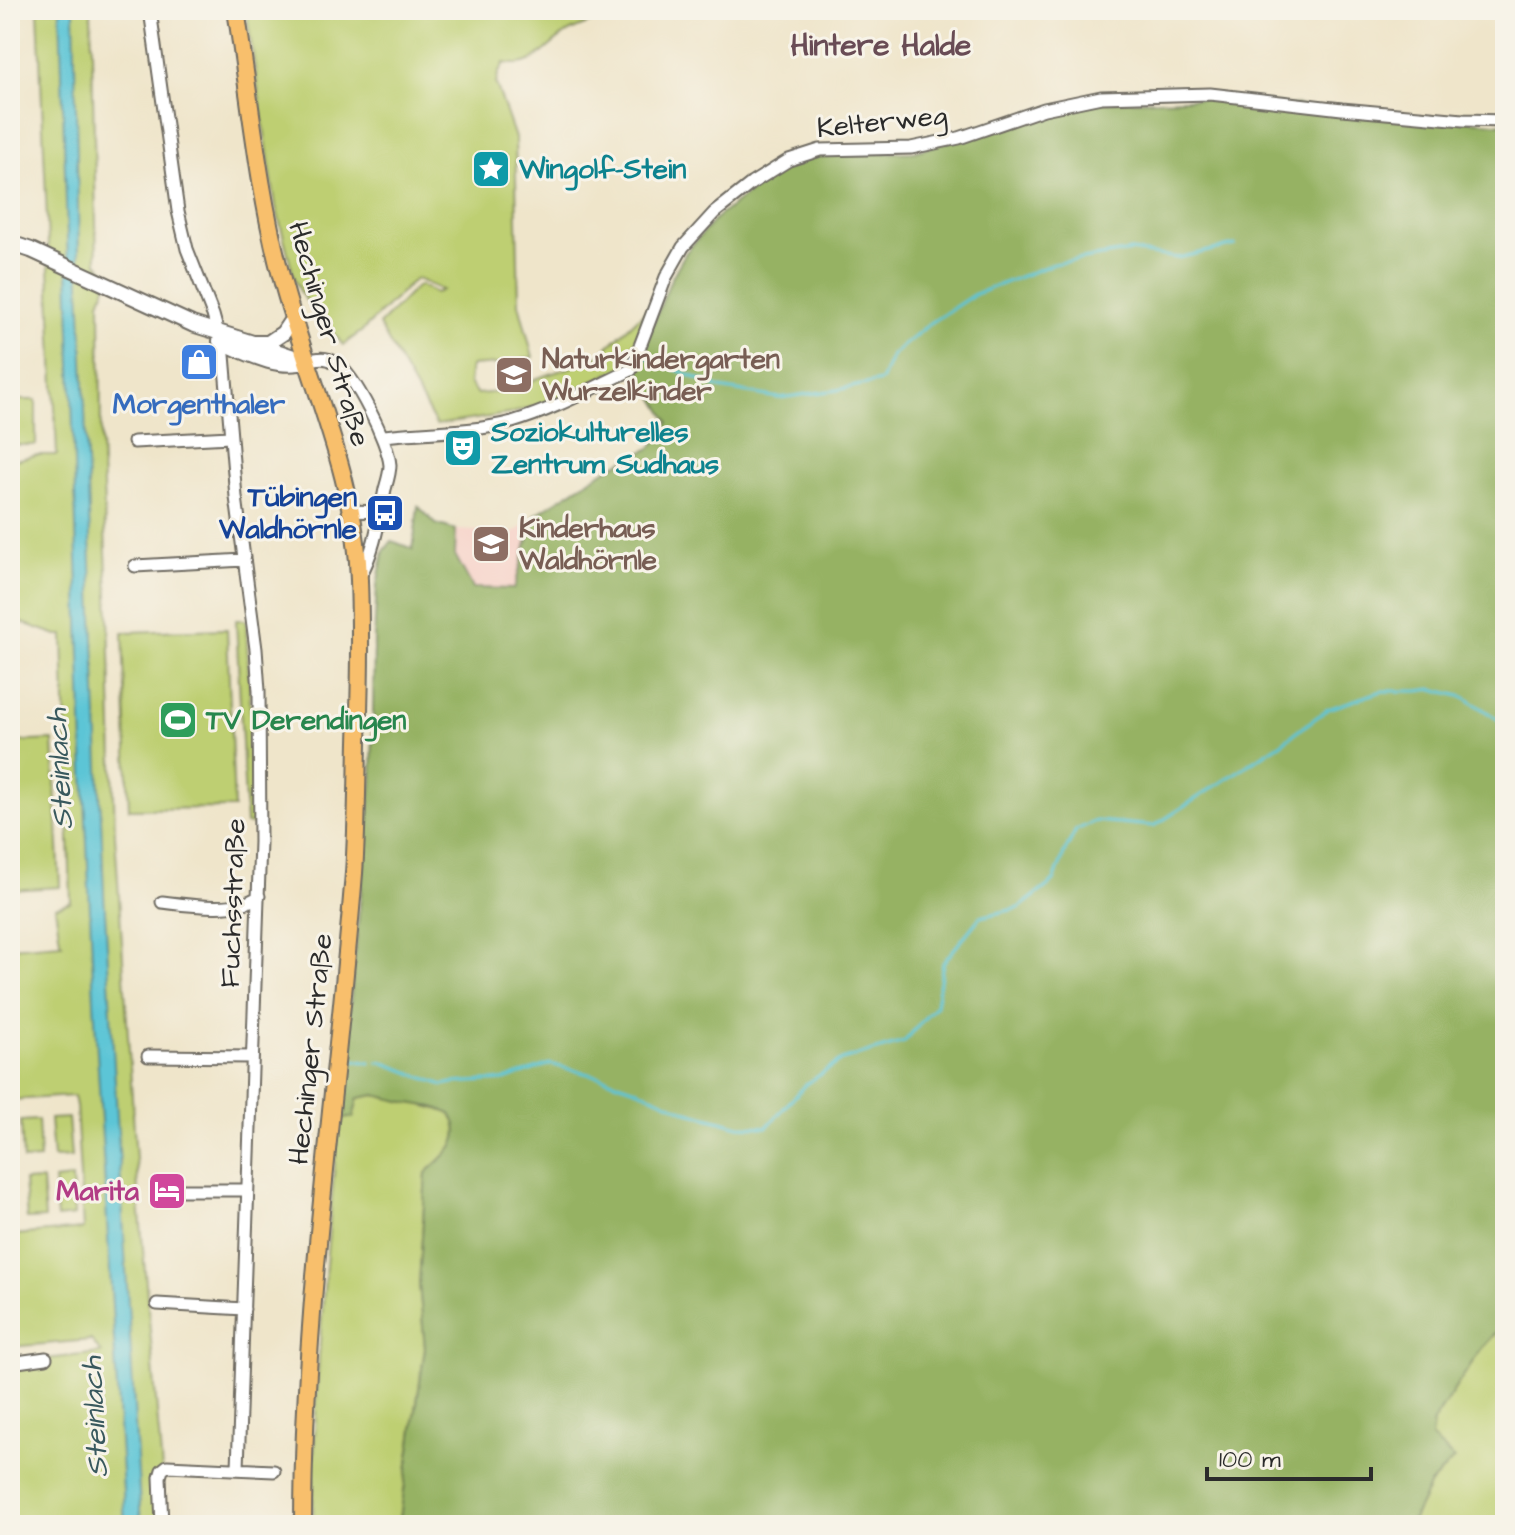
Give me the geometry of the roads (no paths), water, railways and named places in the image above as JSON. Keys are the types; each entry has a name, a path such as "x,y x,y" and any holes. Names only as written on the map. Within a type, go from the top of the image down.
{"main road":[{"name":"Hechinger Straße","path":"236,10 280,274 337,457 350,511 359,578 359,739 354,870 310,1337 303,1525"}],"street":[{"name":"Fuchsstraße","path":"150,10 178,211 187,249 224,355 230,437 259,691 259,896 238,1468"},
{"name":"Kelterweg","path":"383,436 512,422 631,370 666,277 683,247 714,213 752,183 789,160 820,150 911,148 959,138 1044,109 1101,97 1210,94 1342,109 1505,121"},
{"path":"10,243 271,362 298,364 307,361"},
{"path":"253,343 268,343 283,333 293,318"},
{"path":"219,337 253,343 307,361"},
{"name":"Hechinger Straße","path":"307,361 321,358 335,361 341,367 383,436 390,464 369,560 359,578"},
{"path":"134,442 230,437"},
{"path":"350,511 381,512"},
{"path":"135,566 244,560"},
{"path":"162,902 227,905 248,903 259,896"},
{"path":"148,1056 252,1057"},
{"path":"160,1190 247,1190"},
{"path":"157,1304 244,1309"},
{"path":"10,1363 46,1358"},
{"path":"162,1525 160,1477 167,1466 274,1471"}],"water":[{"path":"60,10 74,10 79,258 104,894 141,1525 125,1525 94,1002 83,752"}],"waterway":[{"path":"642,355 720,388 779,398 837,390 881,381 892,355 929,324 973,295 1053,264 1131,251 1178,258 1235,245"},
{"path":"378,1062 443,1085 504,1080 550,1064 639,1090 688,1112 739,1126 767,1127 805,1085 842,1060 904,1042 936,1005 943,963 980,917 1019,908 1054,881 1076,830 1096,821 1154,826 1328,709 1382,691 1433,689 1464,697 1505,724"},
{"path":"348,1059 370,1063"}],"place":[{"name":"Wingolf-Stein","path":"491,169"},
{"name":"Morgenthaler","path":"199,362"},
{"name":"Naturkindergarten Wurzelkinder","path":"514,375"},
{"name":"Soziokulturelles Zentrum Sudhaus","path":"463,448"},
{"name":"Tübingen Waldhörnle","path":"385,513"},
{"name":"Kinderhaus Waldhörnle","path":"491,544"},
{"name":"TV Derendingen","path":"178,720"},
{"name":"Marita","path":"167,1191"}],"district":[{"name":"Hintere Halde","path":"881,46"}],"water label":[{"name":"Steinlach","path":"60,769"},
{"name":"Steinlach","path":"95,1417"}]}
